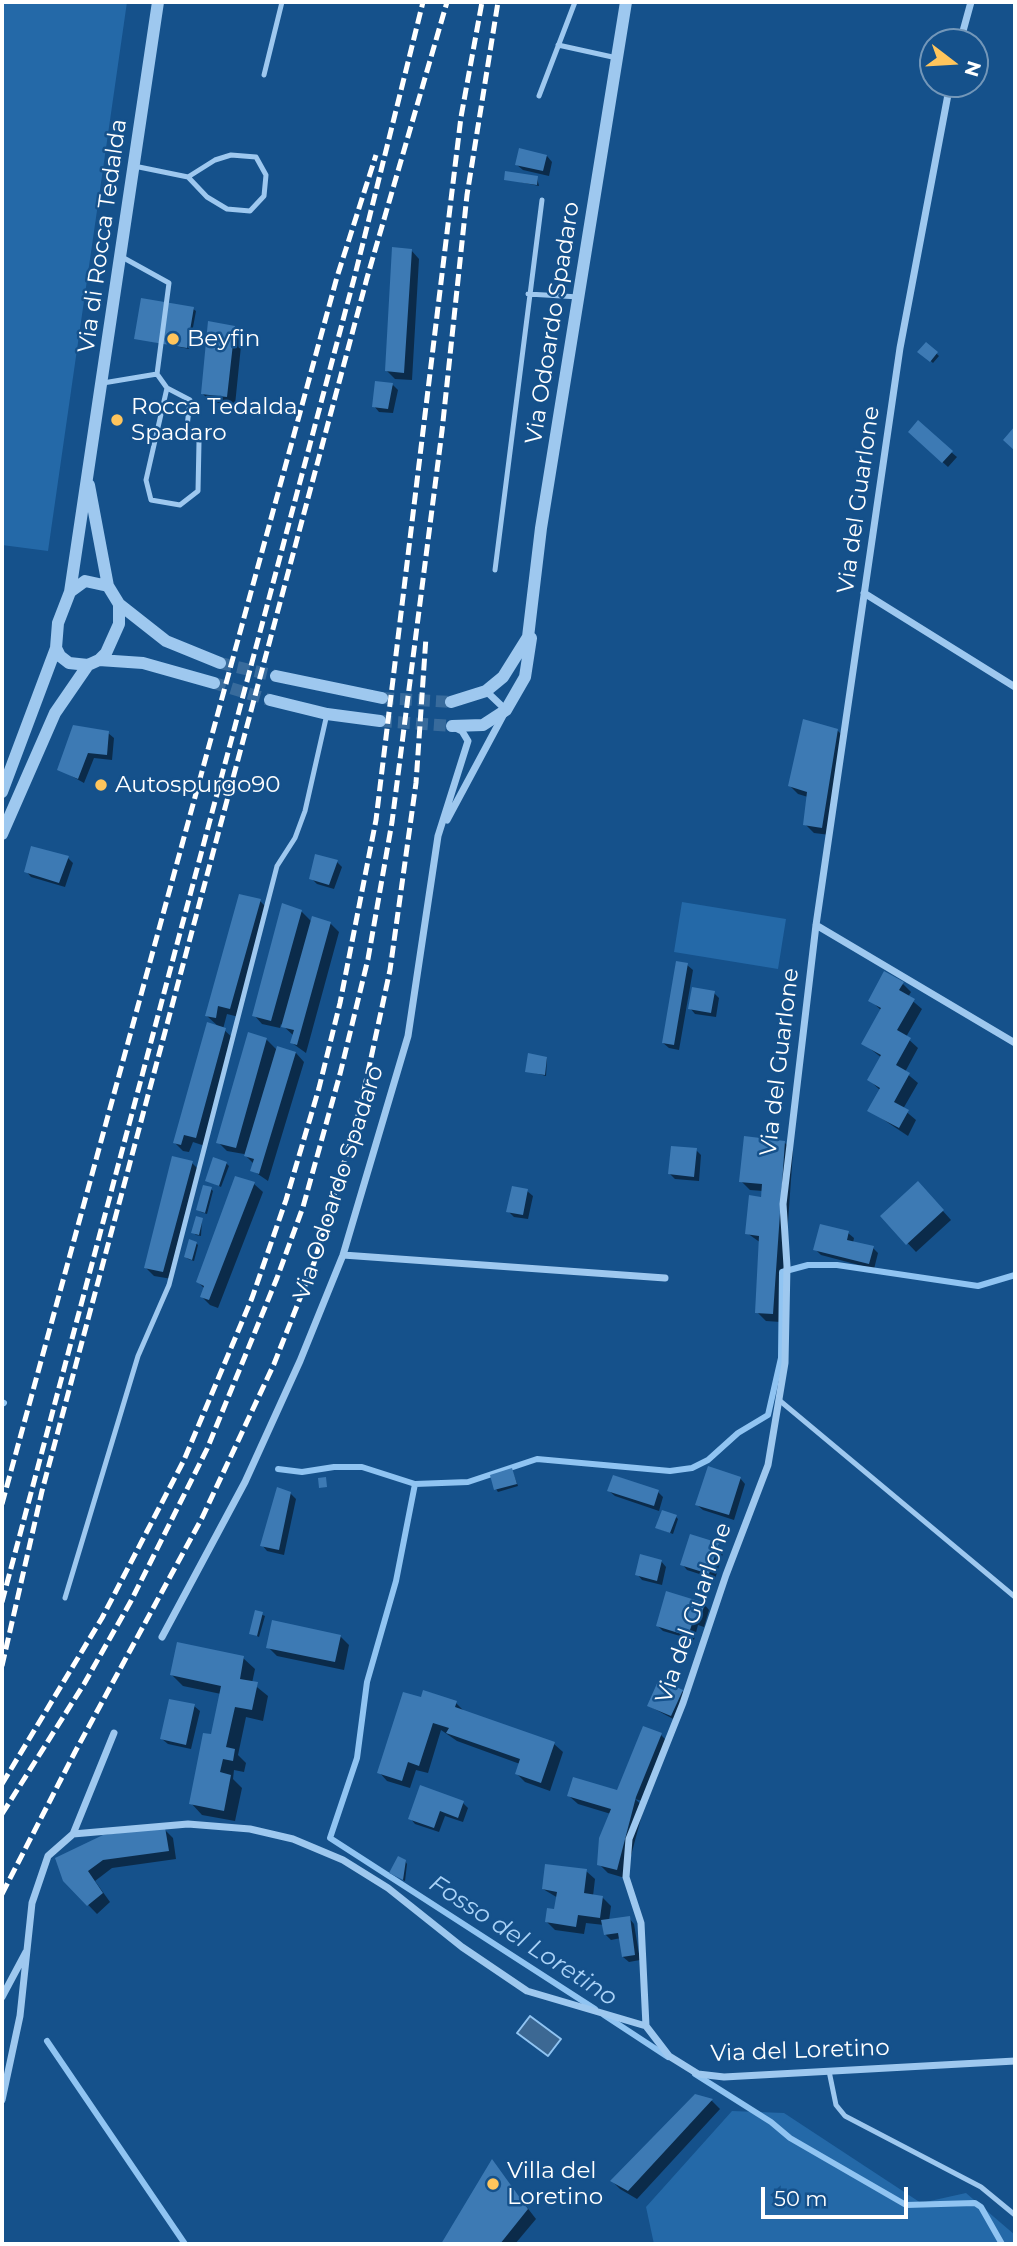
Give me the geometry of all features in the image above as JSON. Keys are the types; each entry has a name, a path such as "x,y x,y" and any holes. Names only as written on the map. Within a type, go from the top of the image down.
{"street":[{"name":"Via di Rocca Tedalda","path":"2,792 56,648 58,623 70,592 158,2"},
{"name":"Via Odoardo Spadaro","path":"486,691 503,677 522,650 530,620 626,2"},
{"path":"964,28 971,2"},
{"name":"Via del Guarlone","path":"646,2026 641,1923 626,1877 629,1839 683,1703 726,1575 768,1465 785,1363 787,1270 783,1204 816,925 900,348 947,98"},
{"name":"Via di Rocca Tedalda","path":"87,476 108,586 119,604"},
{"path":"70,592 85,580 108,586"},
{"path":"864,593 1015,687"},
{"path":"2,834 54,713 116,634 119,604"},
{"path":"119,604 166,641 220,663"},
{"path":"452,726 484,725 506,710 524,677 531,649 530,620"},
{"path":"56,648 69,663 143,663 214,683"},
{"path":"276,676 382,698"},
{"path":"451,702 486,691 506,710"},
{"path":"270,700 380,721"},
{"name":"Via Odoardo Spadaro","path":"438,836 506,710"},
{"name":"Via Odoardo Spadaro","path":"162,1637 245,1482 300,1361 343,1255 408,1036 438,836 468,741 462,731 452,726"},
{"path":"816,925 1015,1043"},
{"path":"343,1255 666,1278"},
{"path":"2,2100 28,1948 32,1903 48,1856 73,1834 114,1733"},
{"path":"73,1834 188,1824 250,1829 293,1839 343,1860 388,1888 462,1947 527,1991 646,2026"},
{"path":"2,1997 28,1948"},
{"name":"Via del Loretino","path":"646,2026 669,2056 698,2074 724,2077 1015,2061"}],"lane":[{"path":"264,75 282,2"},
{"path":"539,96 575,2"},
{"path":"558,45 617,58"},
{"path":"134,166 188,177 207,197 227,209 250,211 264,196 266,175 256,157 231,155 215,160 188,177"},
{"path":"495,570 542,200"},
{"path":"122,257 169,283 157,373 167,388 190,400 187,427 199,442 198,491 180,505 151,500 146,480 167,388"},
{"path":"528,294 579,297"},
{"path":"103,383 157,373"},
{"path":"65,1598 138,1356 169,1285 277,866 295,838 305,811 327,713"},
{"path":"779,1400 1015,1597"},
{"path":"829,2071 836,2105 845,2116 981,2188 1015,2215"}],"shaded area":[{"path":"2,2 127,2 48,551 2,545"},
{"path":"682,902 786,919 778,969 674,952"},
{"path":"530,2016 561,2039 548,2056 517,2033"},
{"path":"732,2111 784,2113 921,2203 966,2193 1015,2235 1015,2244 654,2244 646,2207"}],"building":[{"path":"519,148 547,155 543,171 515,165"},
{"path":"505,171 538,176 537,185 504,180"},
{"path":"392,247 412,249 404,373 385,371"},
{"path":"141,298 194,307 187,348 134,339"},
{"path":"208,321 235,326 227,397 201,394"},
{"path":"926,342 938,352 930,362 917,352"},
{"path":"375,381 393,383 388,409 372,407"},
{"path":"918,420 953,451 942,463 908,432"},
{"path":"1015,426 1015,451 1003,440"},
{"path":"803,719 838,729 822,828 803,825 807,792 788,786"},
{"path":"73,725 109,731 107,755 88,753 78,779 57,770"},
{"path":"31,846 69,856 59,883 24,872"},
{"path":"315,854 338,860 329,885 309,879"},
{"path":"239,894 261,899 230,1009 218,1006 216,1018 205,1016"},
{"path":"282,903 302,910 271,1021 252,1016"},
{"path":"312,916 331,922 297,1045 290,1043 294,1030 281,1027"},
{"path":"676,961 688,963 674,1045 662,1043"},
{"path":"884,971 904,982 899,990 915,999 897,1030 911,1038 896,1065 910,1073 894,1102 909,1110 899,1128 867,1111 880,1088 867,1080 881,1055 861,1044 881,1008 868,1001"},
{"path":"692,987 715,991 711,1013 688,1009"},
{"path":"207,1022 226,1028 196,1138 184,1135 181,1145 173,1143"},
{"path":"248,1032 267,1038 236,1148 216,1143"},
{"path":"277,1046 296,1052 259,1174 250,1171 254,1159 244,1156"},
{"path":"528,1053 547,1057 545,1075 525,1072"},
{"path":"744,1136 785,1141 773,1314 755,1313 759,1236 745,1234 749,1195 761,1197 762,1184 739,1182"},
{"path":"671,1146 697,1148 694,1177 668,1174"},
{"path":"172,1156 193,1161 163,1272 144,1268"},
{"path":"213,1157 227,1162 219,1186 205,1181"},
{"path":"235,1176 255,1182 209,1300 200,1297 204,1286 196,1282"},
{"path":"918,1181 944,1210 906,1245 880,1216"},
{"path":"203,1185 212,1187 205,1213 196,1210"},
{"path":"512,1186 528,1189 523,1215 506,1212"},
{"path":"196,1216 203,1218 199,1235 191,1233"},
{"path":"820,1224 849,1231 847,1240 874,1246 869,1264 813,1250"},
{"path":"189,1239 197,1242 192,1260 184,1257"},
{"path":"708,1466 741,1477 729,1515 695,1505"},
{"path":"512,1468 517,1484 494,1490 490,1475"},
{"path":"613,1475 659,1490 654,1506 607,1491"},
{"path":"326,1477 327,1487 319,1488 318,1478"},
{"path":"277,1487 291,1492 279,1550 260,1546"},
{"path":"662,1510 677,1515 670,1533 655,1528"},
{"path":"690,1534 719,1543 709,1574 680,1565"},
{"path":"640,1554 662,1560 657,1581 635,1575"},
{"path":"666,1591 705,1603 699,1623 693,1621 688,1636 656,1626"},
{"path":"255,1610 263,1612 257,1636 249,1634"},
{"path":"272,1620 341,1635 335,1662 266,1648"},
{"path":"177,1642 244,1656 240,1679 258,1682 252,1710 235,1707 226,1747 235,1749 233,1761 223,1759 220,1772 231,1775 224,1811 189,1804 203,1733 211,1734 221,1686 170,1675"},
{"path":"659,1679 683,1690 671,1716 647,1706"},
{"path":"423,1690 457,1701 455,1707 555,1742 541,1783 515,1774 520,1759 446,1733 449,1728 433,1723 419,1766 408,1762 402,1781 377,1773 403,1692 421,1697"},
{"path":"169,1699 195,1704 186,1745 160,1739"},
{"path":"643,1726 662,1733 636,1797 617,1870 597,1865 599,1838 611,1809 567,1796 573,1777 617,1790"},
{"path":"420,1785 464,1801 458,1818 440,1811 434,1828 408,1819"},
{"path":"165,1827 169,1851 103,1860 88,1871 103,1893 87,1906 63,1881 55,1858 103,1835"},
{"path":"398,1856 406,1860 403,1880 389,1873"},
{"path":"545,1864 587,1869 584,1893 603,1896 600,1918 578,1915 576,1927 545,1922 547,1908 554,1909 557,1892 542,1889"},
{"path":"630,1916 635,1955 622,1957 618,1933 604,1935 601,1920"},
{"path":"695,2094 713,2099 628,2191 610,2181"},
{"name":"Villa del Loretino","path":"492,2159 528,2209 500,2244 441,2244"}],"waterway":[{"path":"278,1469 302,1472 334,1467 362,1467 415,1484 468,1482 537,1459 670,1471 692,1468 708,1460 738,1433 768,1415 781,1358 782,1272 808,1265 837,1265 978,1286 1015,1275"},
{"name":"Fosso del Loretino","path":"415,1484 396,1581 367,1682 357,1758 330,1838 595,2009"},
{"name":"Fosso del Loretino","path":"604,2015 668,2057"},
{"path":"47,2041 185,2244"},
{"name":"Fosso del Loretino","path":"695,2074 771,2122 790,2138 906,2205 975,2203 981,2207 1002,2244"}],"tunnel":[{"path":"220,663 276,676"},
{"path":"214,683 270,700"},
{"path":"382,698 451,702"},
{"path":"380,721 452,726"}],"railway":[{"path":"2,1602 355,275 423,2"},
{"path":"2,1666 42,1491 367,278 447,2"},
{"path":"2,1784 102,1618 184,1460 252,1298 286,1200 319,1088 340,1003 376,820 461,117 482,2"},
{"path":"2,1814 84,1684 131,1601 207,1449 303,1207 340,1074 368,959 392,822 442,431 467,195 498,2"},
{"path":"2,1504 337,277 376,155"},
{"path":"2,1894 75,1752 202,1518 274,1364 314,1263 360,1109 390,970 416,783 426,637"}],"place":[{"name":"Beyfin","path":"173,339"},
{"name":"Rocca Tedalda Spadaro","path":"117,420"},
{"name":"Autospurgo90","path":"101,785"},
{"name":"Villa del Loretino","path":"493,2184"}]}
